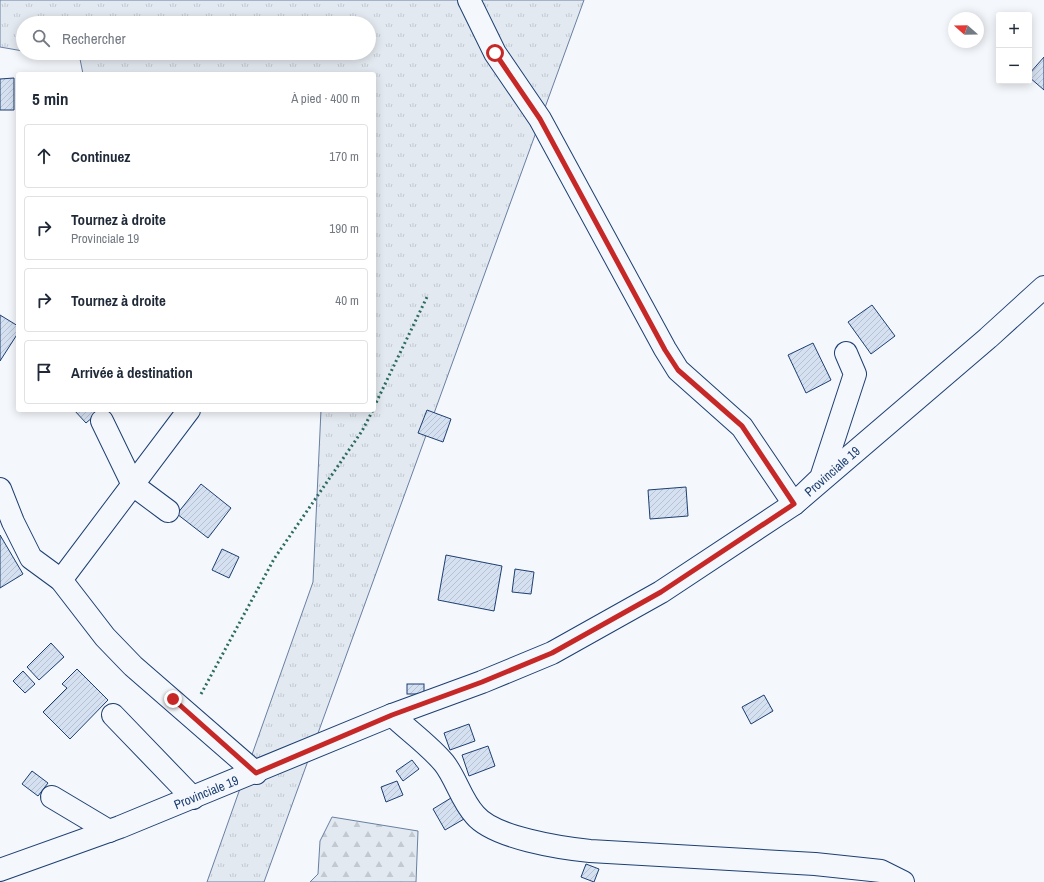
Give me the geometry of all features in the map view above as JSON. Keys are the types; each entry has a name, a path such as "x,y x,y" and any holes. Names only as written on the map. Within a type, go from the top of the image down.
{"street":[{"path":"469,0 495,53 540,119 665,350 678,370 742,426 794,504 821,478 855,374 846,353"},
{"name":"Provinciale 19","path":"2,866 109,831 256,773 392,715 482,682 552,653 661,592 794,504 988,338 1044,287"},
{"path":"61,580 187,412"},
{"path":"102,421 132,485 168,511"},
{"path":"0,489 13,522 31,558 61,580 105,637 132,666 256,773"},
{"path":"113,715 193,798"},
{"path":"392,715 444,763 475,816 501,831 567,849 815,864 881,872 903,882"},
{"path":"52,797 109,831"}],"green space":[{"path":"0,0 584,0 264,882 207,882 313,582 321,412 376,412 376,72 83,72 80,60 376,60 376,16 16,16 16,50 0,47"},
{"path":"332,817 418,831 416,882 310,882 318,874 320,841"}],"building":[{"path":"1044,57 1044,90 1032,80 1032,71"},
{"path":"14,78 14,110 0,110 0,79"},
{"path":"872,305 895,336 871,354 848,322"},
{"path":"0,315 16,325 16,336 0,361"},
{"path":"813,343 831,380 806,393 788,355"},
{"path":"427,410 451,419 443,442 418,433"},
{"path":"76,412 99,412 86,423"},
{"path":"201,484 231,508 208,538 177,514"},
{"path":"686,487 688,516 650,519 648,490"},
{"path":"0,535 23,574 0,588"},
{"path":"222,549 239,557 229,578 212,570"},
{"path":"446,555 502,566 494,611 438,600"},
{"path":"515,569 534,572 531,594 512,592"},
{"path":"51,643 64,657 39,680 27,667"},
{"path":"77,669 108,700 70,739 43,712 67,688 62,684"},
{"path":"23,671 35,684 25,693 13,681"},
{"path":"407,684 424,684 424,694 407,694"},
{"path":"764,695 773,711 751,724 742,707"},
{"path":"469,724 475,741 450,750 444,733"},
{"path":"488,746 495,766 469,776 462,755"},
{"path":"412,760 419,769 403,781 396,771"},
{"path":"32,771 48,783 38,796 22,784"},
{"path":"397,781 403,795 386,802 381,787"},
{"path":"451,798 464,819 445,830 433,809"},
{"path":"586,864 599,869 594,882 581,877"}],"hedge":[{"path":"376,403 427,297"},
{"path":"201,694 274,559 362,431 372,412"}],"route":[{"path":"173,699 256,773 392,715 482,682 552,653 661,592 794,504 742,426 678,370 665,350 540,119 495,53"}]}
